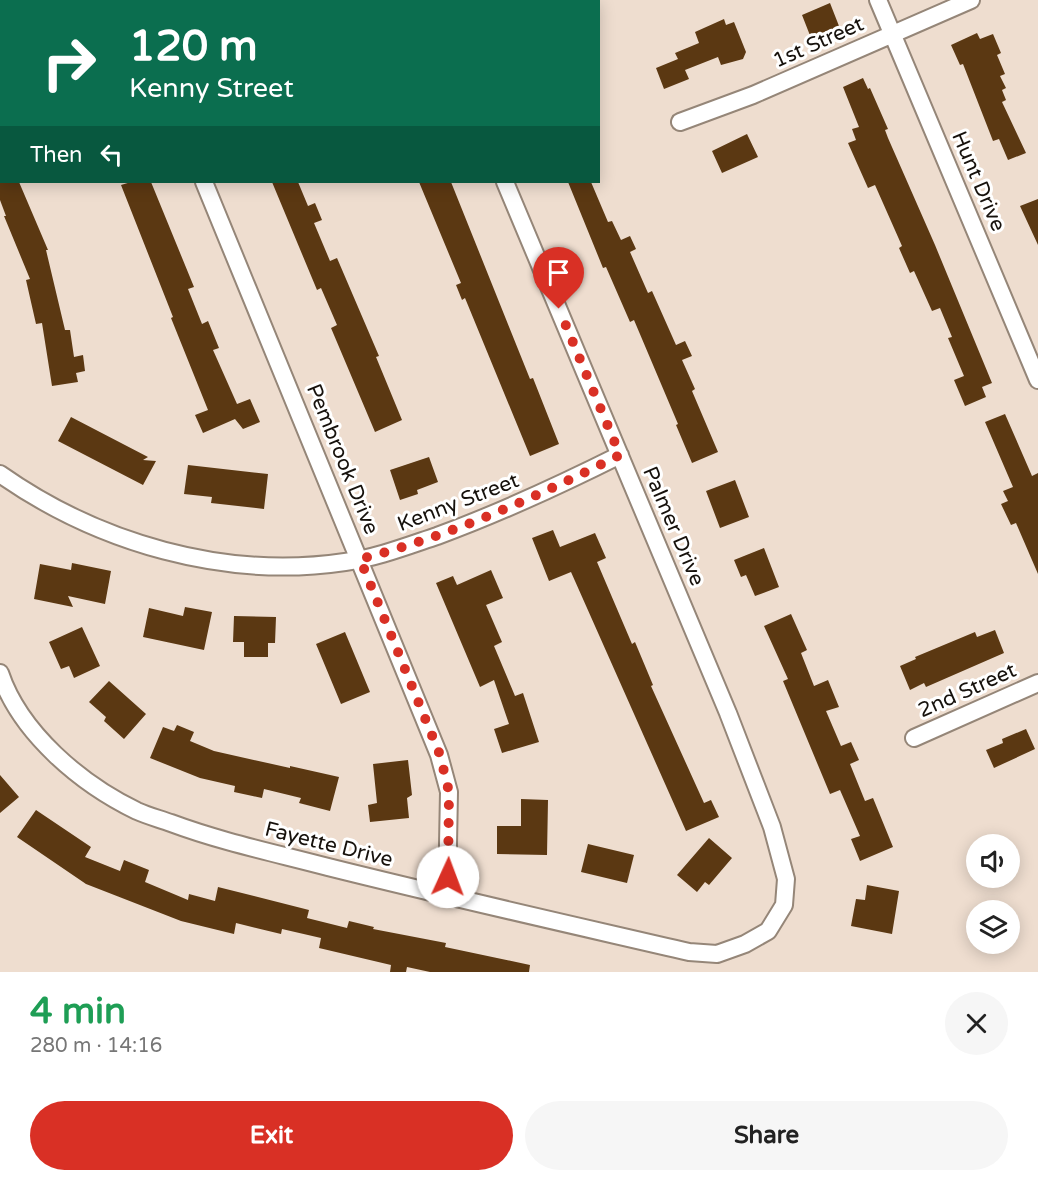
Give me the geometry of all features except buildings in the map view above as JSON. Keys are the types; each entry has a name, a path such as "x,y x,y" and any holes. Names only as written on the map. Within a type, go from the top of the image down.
{"street":[{"name":"Hunt Drive","path":"878,0 1038,380"},
{"name":"1st Street","path":"680,122 753,95 971,0"},
{"name":"Pembrook Drive","path":"204,183 440,755 449,792 447,896"},
{"name":"Palmer Drive","path":"505,183 728,713 772,827 786,879 786,894"},
{"name":"Kenny Street","path":"0,474 30,494 83,522 144,546 237,565 294,566 345,562 399,549 480,520 541,494 620,455"},
{"name":"Fayette Drive","path":"0,673 4,687 18,711 56,756 87,782 137,811 208,837 447,896 689,952 717,954 745,944 768,931 784,905 786,894"},
{"name":"2nd Street","path":"914,738 1038,683"}],"route":[{"path":"448,877 449,792 440,755 360,559 399,549 480,520 541,494 620,455 559,309"}]}
